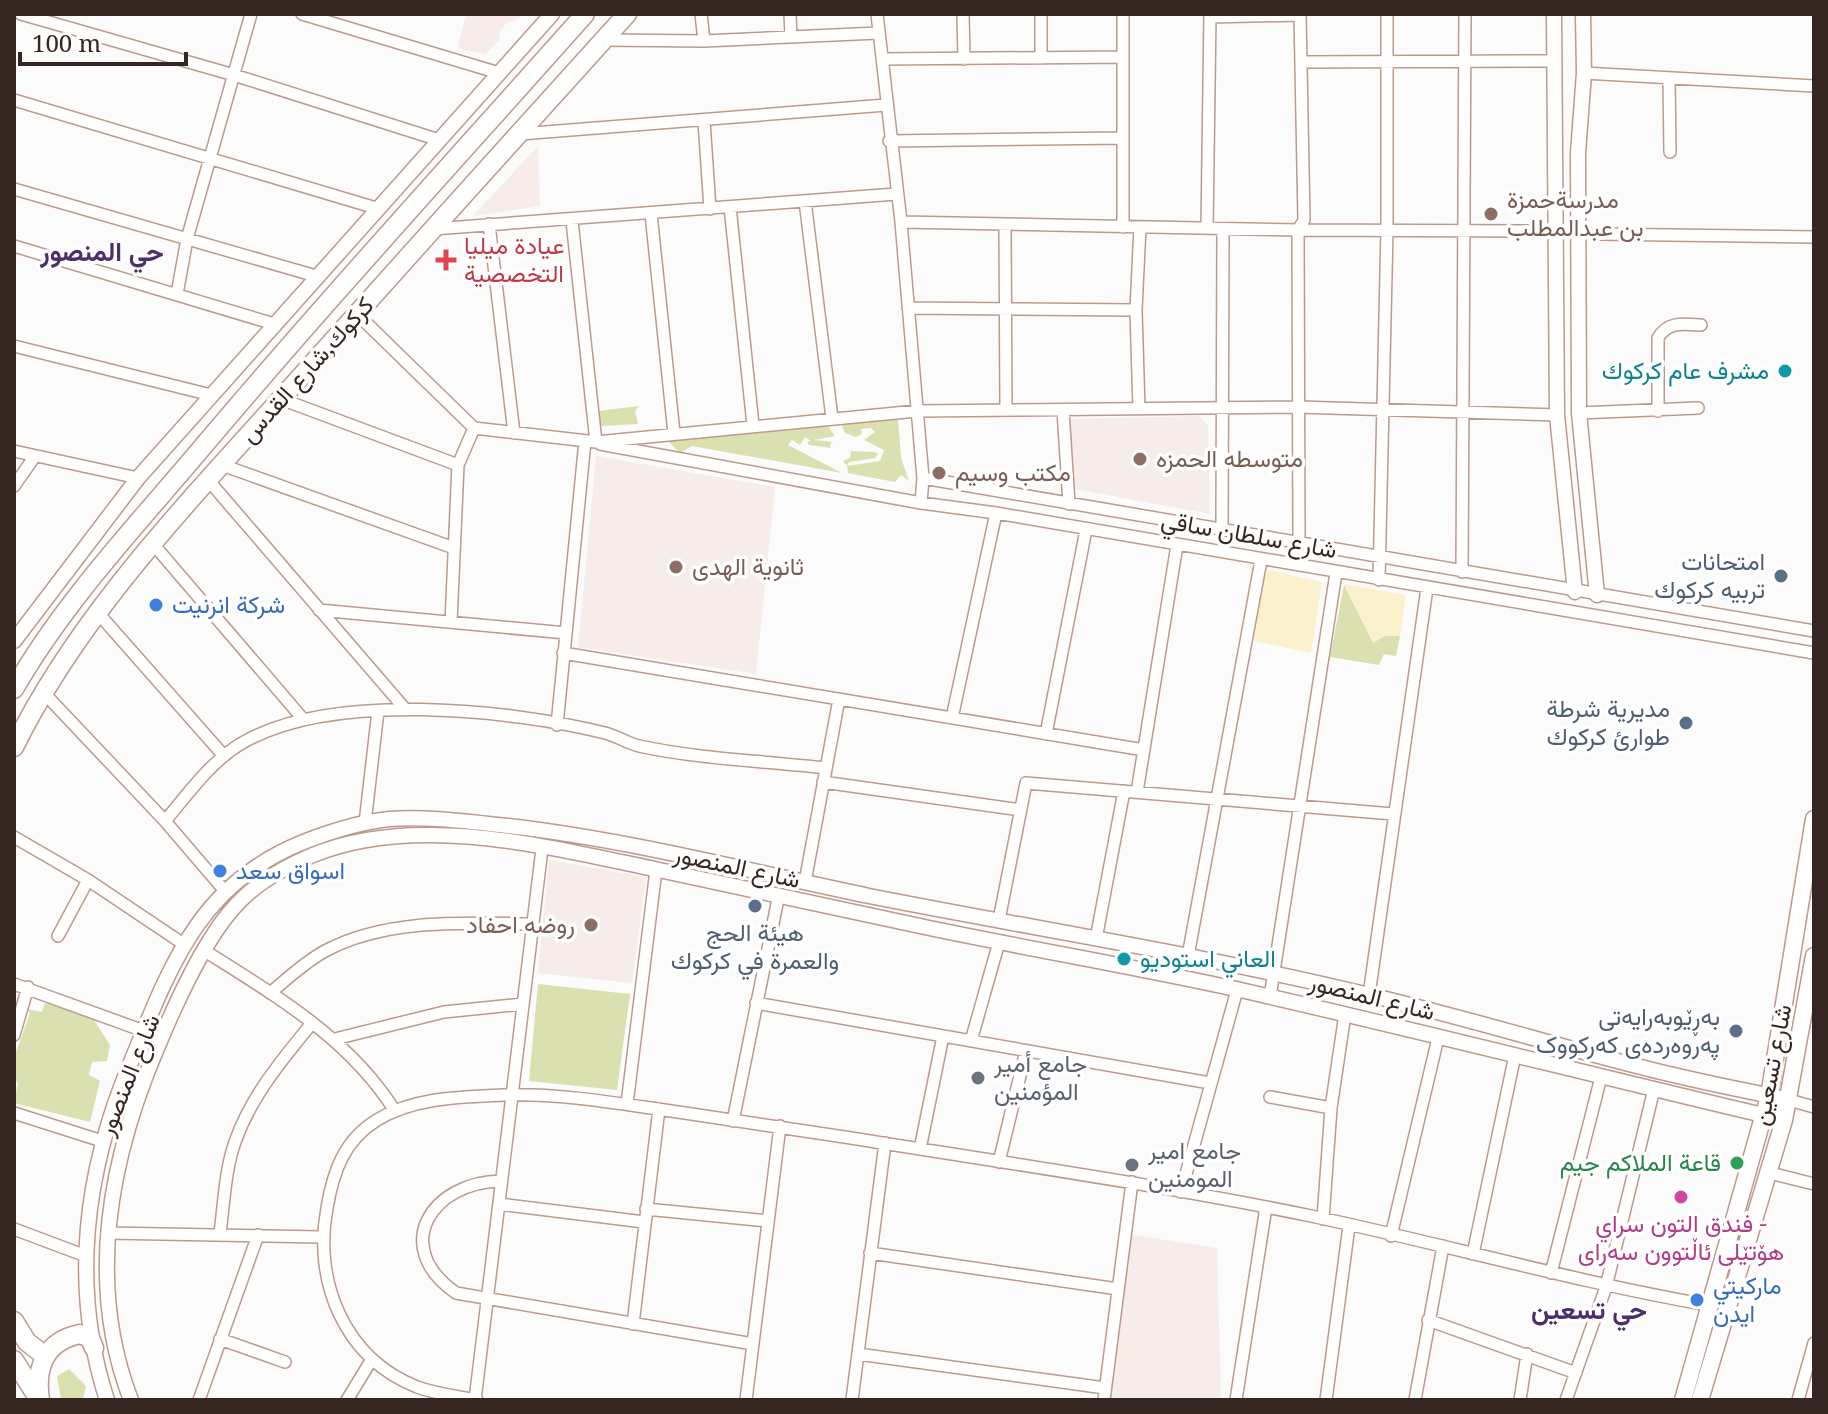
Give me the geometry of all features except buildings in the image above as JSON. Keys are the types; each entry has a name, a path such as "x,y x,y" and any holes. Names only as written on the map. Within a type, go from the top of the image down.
{"main road":[{"name":"كركوك,شارع القدس","path":"14,689 57,623 256,383 585,14"},
{"name":"كركوك,شارع القدس","path":"14,747 44,693 98,613 170,524 627,14"},
{"path":"150,509 170,524"},
{"name":"شارع تسعين","path":"1683,1400 1769,1096 1814,819"},
{"name":"شارع تسعين","path":"1700,1400 1784,1120 1813,975 1814,956"},
{"path":"14,1321 27,1342 44,1355"},
{"path":"40,1400 39,1376 44,1355 53,1346 77,1334 90,1338 94,1348"},
{"path":"14,1360 40,1400"}],"street":[{"path":"21,14 234,75 439,140"},
{"path":"177,294 187,239 251,14"},
{"path":"302,14 499,73"},
{"path":"14,641 138,478 552,14"},
{"path":"701,14 704,41"},
{"path":"790,14 791,36"},
{"path":"877,14 889,141 901,222 923,478 921,503"},
{"path":"963,14 964,59"},
{"path":"1041,14 1041,58"},
{"path":"1123,14 1123,227"},
{"path":"1207,228 1210,15 1300,14 1304,220 1298,230 1299,544"},
{"path":"1379,580 1387,230 1387,14"},
{"path":"1462,572 1465,14"},
{"path":"1554,14 1557,415 1575,592"},
{"path":"1583,14 1584,73 1578,153 1579,413 1597,595"},
{"path":"604,40 704,41 878,33"},
{"path":"882,59 1122,57"},
{"path":"1302,62 1554,61"},
{"path":"1584,73 1814,86"},
{"path":"1669,78 1670,152"},
{"path":"14,100 376,208"},
{"path":"518,134 886,105"},
{"path":"704,121 710,209"},
{"path":"889,141 1122,138"},
{"path":"14,189 316,276"},
{"path":"432,229 572,221 896,194"},
{"path":"805,201 832,418"},
{"path":"730,207 753,425"},
{"path":"651,214 674,433"},
{"path":"557,725 590,442 572,221"},
{"path":"901,222 1223,229 1554,231"},
{"path":"489,224 514,433"},
{"path":"1005,225 1006,410"},
{"path":"1139,409 1136,310 1140,227"},
{"path":"1222,530 1223,229"},
{"path":"1596,234 1814,237"},
{"path":"14,246 274,324"},
{"path":"908,308 1136,310"},
{"path":"357,314 474,428 590,442 647,455 921,503 996,513 1814,653"},
{"path":"1658,411 1658,338 1662,330 1675,324 1701,325"},
{"path":"14,346 211,395"},
{"path":"281,399 458,465"},
{"path":"590,442 917,411 1298,407 1557,415"},
{"path":"1579,413 1698,408"},
{"path":"1063,410 1069,504"},
{"path":"451,622 458,465 474,428"},
{"path":"14,451 138,478"},
{"path":"14,486 35,456"},
{"path":"222,465 454,548"},
{"name":"شارع سلطان ساقي","path":"923,478 1814,631"},
{"path":"209,481 406,710"},
{"path":"952,718 996,513"},
{"path":"1046,734 1086,530"},
{"path":"154,545 303,719"},
{"path":"1137,792 1177,545"},
{"path":"1188,956 1261,560"},
{"path":"1270,997 1336,573"},
{"path":"1369,995 1427,588"},
{"path":"319,610 566,633"},
{"path":"98,613 224,756"},
{"path":"563,653 1144,750"},
{"path":"44,693 165,821 224,890"},
{"path":"805,882 839,699"},
{"path":"165,821 224,756 262,734 303,719 378,711 406,710 557,725 608,734 644,747 826,768"},
{"path":"365,823 378,711"},
{"path":"823,782 1021,810"},
{"path":"999,920 1026,783 1393,814"},
{"path":"1096,939 1124,791"},
{"name":"شارع المنصور","path":"107,1400 94,1348 86,1256 91,1188 102,1141 144,1031 185,945 224,890 272,857 302,843 365,823 416,819 602,838 870,896 1274,974 1369,995 1646,1069 1789,1100"},
{"name":"شارع المنصور","path":"131,1400 111,1323 107,1233 112,1185 123,1138 148,1072 205,951 235,904 256,886 314,855 346,845 410,834 603,857 1270,997 1784,1120"},
{"path":"14,837 88,880 185,945"},
{"path":"542,849 512,1095 501,1181 475,1400 423,1389 392,1375 372,1359 332,1300 323,1271 321,1237 340,1159 362,1131 395,1111 453,1098 512,1095 627,1104 1132,1182 1323,1219 1606,1287 1708,1305"},
{"path":"627,1104 656,870"},
{"path":"58,936 88,880"},
{"path":"733,1121 779,894"},
{"path":"866,914 870,896"},
{"path":"270,993 322,952 376,932 465,923 533,924"},
{"path":"971,1041 999,942"},
{"path":"205,951 335,1039 362,1065 395,1111"},
{"path":"14,984 144,1031"},
{"path":"14,1035 28,987"},
{"path":"1181,1192 1237,990"},
{"path":"756,1003 1210,1083"},
{"path":"335,1039 444,1012 523,1004"},
{"path":"1323,1219 1331,1108 1345,1014"},
{"path":"220,1233 234,1144 246,1115 276,1067 312,1023"},
{"path":"920,1149 943,1036"},
{"path":"1391,1236 1438,1038"},
{"path":"999,1162 1026,1051"},
{"path":"1473,1254 1515,1055"},
{"path":"128,1067 148,1072"},
{"path":"1551,1273 1601,1077"},
{"path":"1566,1400 1606,1287 1654,1089"},
{"path":"1270,1097 1331,1108"},
{"path":"1789,1100 1814,1107"},
{"path":"633,1324 659,1109"},
{"path":"14,1113 102,1141"},
{"path":"746,1400 780,1126"},
{"path":"852,1400 885,1143"},
{"path":"1770,1173 1814,1184"},
{"path":"501,1181 467,1185 443,1198 431,1211 424,1238 429,1263 444,1284 456,1293 753,1344"},
{"path":"858,1354 1105,1394 1132,1182"},
{"path":"499,1204 644,1222"},
{"path":"1236,1400 1266,1207"},
{"path":"646,1209 768,1221"},
{"path":"1326,1400 1349,1226"},
{"path":"14,1229 86,1256"},
{"path":"107,1233 321,1237"},
{"path":"199,1400 258,1235"},
{"path":"1415,1400 1443,1246"},
{"path":"870,1253 1118,1289"},
{"path":"1428,1320 1576,1373"},
{"path":"220,1339 285,1362"},
{"path":"1798,1400 1814,1343"},
{"path":"1520,1400 1527,1354"},
{"path":"347,1400 372,1359"}],"shaded area":[{"path":"466,14 523,14 515,21 507,22 499,33 500,40 485,54 463,50 458,46"},
{"path":"538,146 540,206 473,216"},
{"name":"متوسطه الحمزه","path":"1198,416 1208,425 1210,514 1074,489 1069,419"},
{"name":"ثانوية الهدى","path":"596,456 775,487 756,674 578,647"},
{"name":"روضه احفاد","path":"549,860 646,877 632,983 538,973"},
{"path":"1127,1234 1217,1248 1221,1400 1108,1400"}],"green space":[{"path":"639,406 635,411 638,424 601,426 598,411"},
{"path":"898,419 901,458 909,481 901,475 895,482 848,473 847,466 880,461 884,450 864,440 875,432 871,428 861,429 862,434 856,437 845,433 841,424"},
{"path":"828,426 835,436 814,440 833,442 831,448 809,445 807,442 811,441 805,437 800,445 792,440 788,445 842,473 692,446 680,453 664,437"},
{"path":"851,451 878,454 875,458 849,462 847,466 843,461 850,458"},
{"path":"1344,585 1373,642 1385,636 1400,636 1396,656 1384,654 1379,665 1330,657"},
{"path":"538,984 630,994 617,1090 529,1081"},
{"path":"45,1003 92,1017 110,1045 107,1061 92,1062 89,1075 100,1081 90,1122 14,1103 18,1083 14,1078 14,1058 30,1013 27,1009 42,1012"},
{"path":"69,1369 86,1386 83,1400 61,1400 57,1376"}],"sand":[{"path":"1263,569 1322,582 1311,653 1254,641"},
{"path":"1344,584 1406,595 1400,636 1385,636 1373,643"}],"place":[{"name":"مدرسةحمزة بن عبدالمطلب","path":"1491,214"},
{"name":"عيادة ميليا التخصصية","path":"446,260"},
{"name":"مشرف عام كركوك","path":"1785,371"},
{"name":"متوسطه الحمزه","path":"1140,459"},
{"name":"مكتب وسيم","path":"939,473"},
{"name":"ثانوية الهدى","path":"676,567"},
{"name":"امتحانات تربيه كركوك","path":"1781,576"},
{"name":"شركة انرنيت","path":"156,605"},
{"name":"مديرية شرطة طوارئ كركوك","path":"1686,723"},
{"name":"اسواق سعد","path":"220,871"},
{"name":"هيئة الحج والعمرة في كركوك","path":"755,906"},
{"name":"روضه احفاد","path":"591,925"},
{"name":"العاني استوديو","path":"1124,959"},
{"name":"بەڕێوبەرایەتی پەروەردەی کەرکووک","path":"1736,1031"},
{"name":"جامع أمير المؤمنين","path":"978,1078"},
{"name":"قاعة الملاكم جيم","path":"1737,1163"},
{"name":"جامع امير المومنين","path":"1132,1165"},
{"name":"فندق التون سراي - هۆتێلی ئاڵتوون سەرای","path":"1681,1197"},
{"name":"ماركيتي ايدن","path":"1697,1300"}],"district":[{"name":"حي المنصور","path":"102,252"},
{"name":"حي تسعين","path":"1589,1310"}]}
